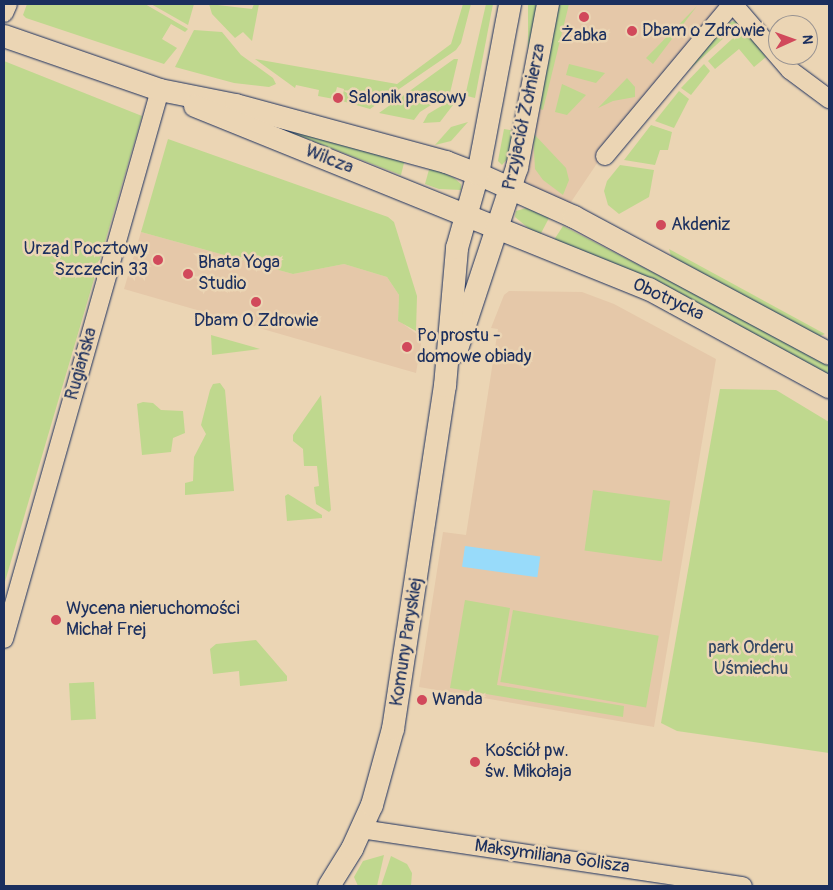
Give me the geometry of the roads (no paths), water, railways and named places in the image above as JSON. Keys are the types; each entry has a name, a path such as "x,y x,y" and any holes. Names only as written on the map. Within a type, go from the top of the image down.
{"street":[{"path":"4,13 8,4"},
{"name":"Przyjaciół Żołnierza","path":"466,215 478,174 510,4"},
{"name":"Przyjaciół Żołnierza","path":"499,229 512,189 548,4"},
{"path":"605,156 733,4 793,73 829,99"},
{"name":"Wilcza","path":"4,36 160,90 229,121 499,229"},
{"name":"Wilcza","path":"160,90 236,105 446,162 512,189"},
{"name":"Rugiańska","path":"4,639 160,90"},
{"name":"Obotrycka","path":"512,189 574,217 828,350"},
{"name":"Komuny Paryskiej","path":"329,886 361,829 381,777 397,706 445,386 455,265 466,215"},
{"name":"Obotrycka","path":"499,229 672,300 829,387"},
{"name":"Komuny Paryskiej","path":"445,386 499,229"},
{"name":"Maksymiliana Golisza","path":"361,829 743,886"}],"water":[{"path":"465,546 540,557 537,577 462,567"}],"place":[{"name":"Żabka","path":"584,17"},
{"name":"Dbam o Zdrowie","path":"632,31"},
{"name":"Salonik prasowy","path":"338,98"},
{"name":"Akdeniz","path":"661,225"},
{"name":"Urząd Pocztowy Szczecin 33","path":"158,260"},
{"name":"Bhata Yoga Studio","path":"188,274"},
{"name":"Dbam O Zdrowie","path":"256,302"},
{"name":"Po prostu - domowe obiady","path":"407,347"},
{"name":"Wycena nieruchomości Michał Frej","path":"56,620"},
{"name":"Wanda","path":"422,700"},
{"name":"Kościół pw. św. Mikołaja","path":"475,762"}],"park label":[{"name":"park Orderu Uśmiechu","path":"751,660"}]}
